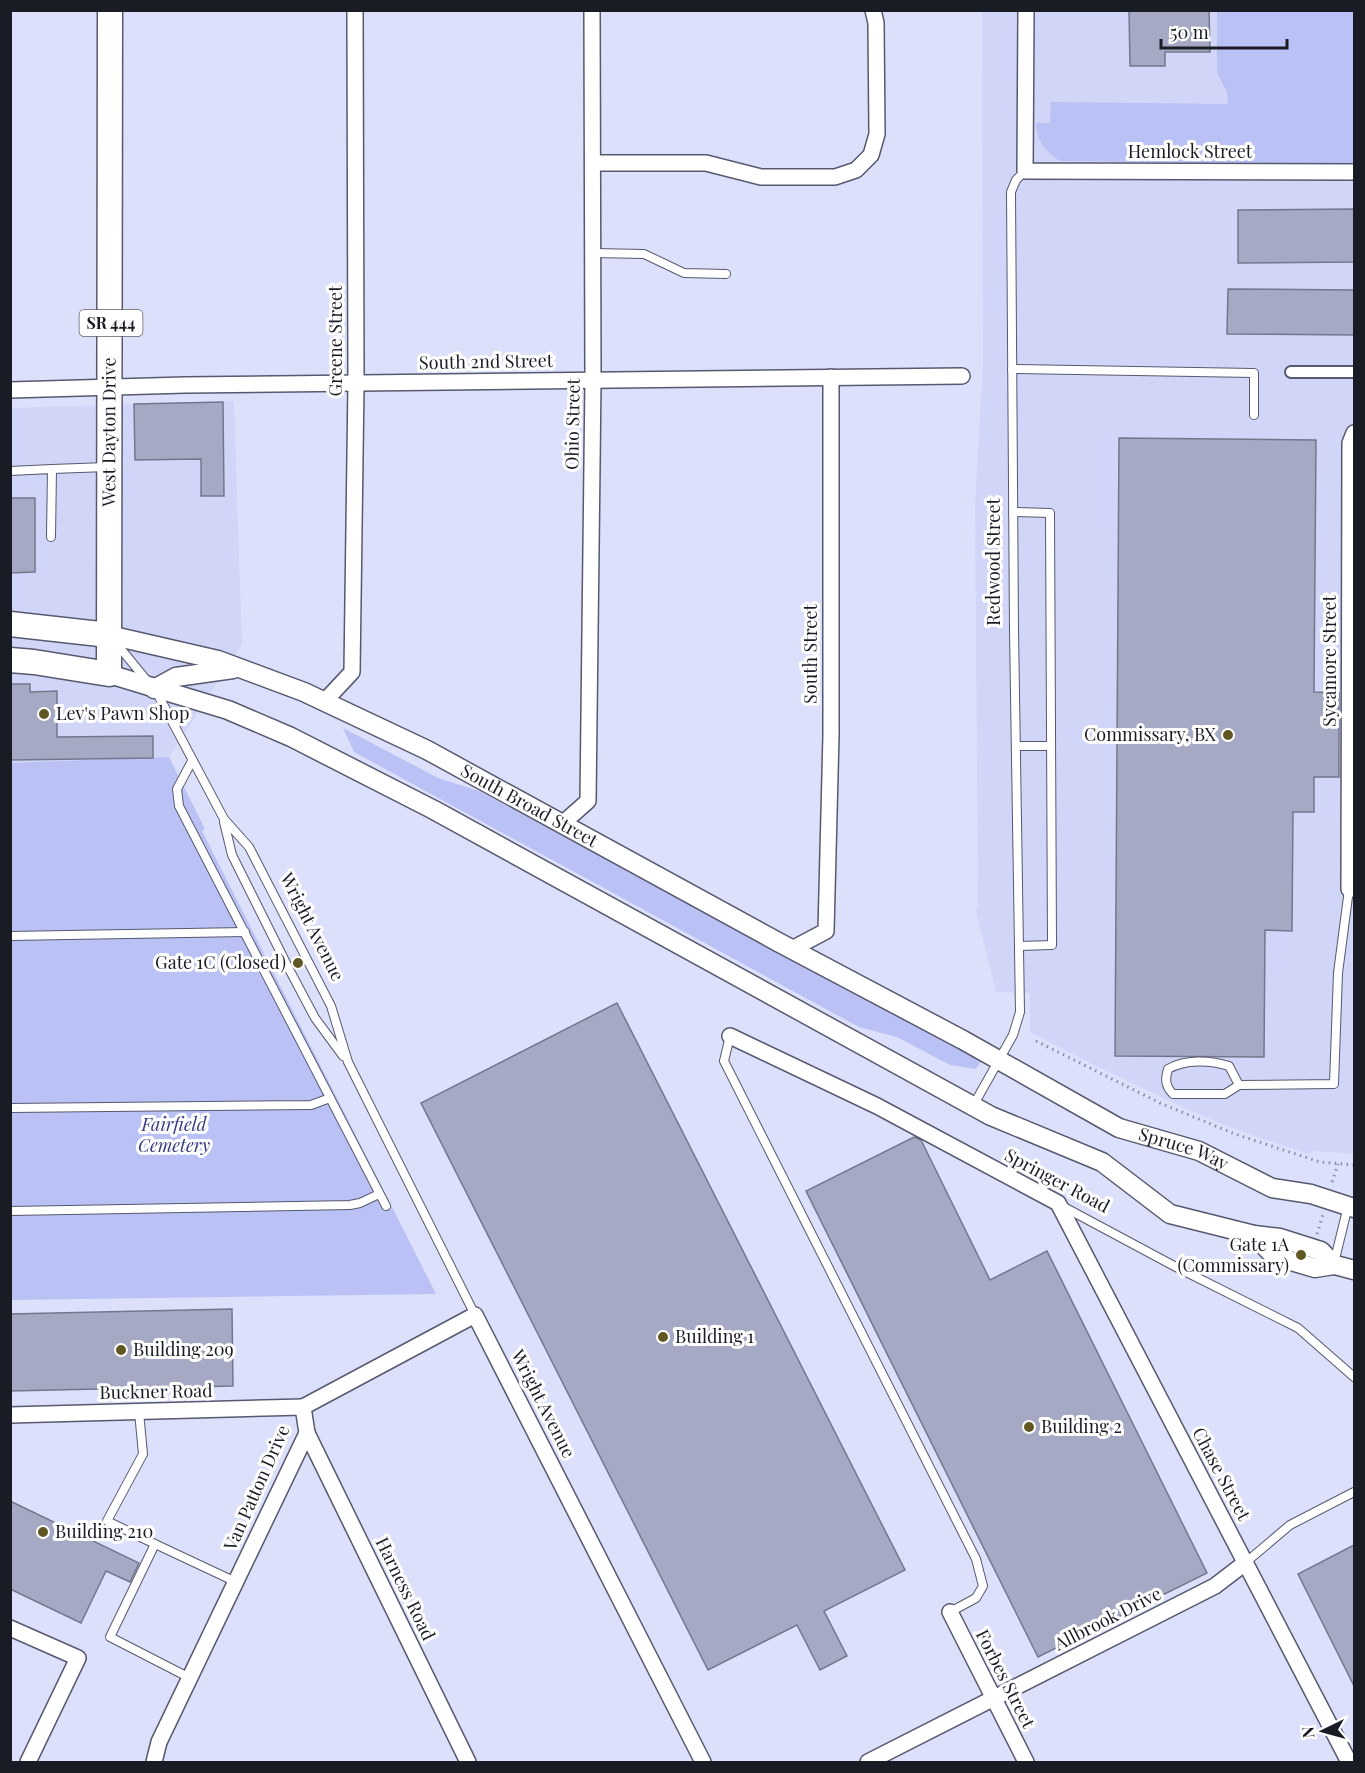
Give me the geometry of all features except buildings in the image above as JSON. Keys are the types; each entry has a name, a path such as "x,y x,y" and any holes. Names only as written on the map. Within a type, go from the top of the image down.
{"main road":[{"name":"West Dayton Drive","path":"109,674 110,10"},
{"name":"South Broad Street","path":"10,624 109,635"},
{"path":"10,660 109,674"}],"street":[{"name":"Greene Street","path":"324,702 352,672 356,384 355,10"},
{"name":"Ohio Street","path":"562,824 588,801 593,380 592,10"},
{"path":"593,163 706,164 761,177 846,175 864,164 875,145 877,134 876,23 873,10"},
{"name":"Redwood Street","path":"1025,171 1026,10"},
{"name":"Hemlock Street","path":"1025,171 1354,172"},
{"path":"1291,372 1354,372"},
{"name":"South 2nd Street","path":"10,390 185,385 962,376"},
{"name":"South Street","path":"792,949 826,931 831,735 831,377"},
{"name":"Sycamore Street","path":"1352,889 1350,443 1354,433"},
{"name":"South Broad Street","path":"109,635 218,660 304,692 427,750 1018,1070"},
{"path":"154,689 176,677 240,668"},
{"path":"109,674 228,710 291,736 434,810 991,1116 1102,1162 1170,1214 1254,1234 1276,1248 1354,1270"},
{"name":"Springer Road","path":"730,1036 877,1106 1058,1203"},
{"name":"Spruce Way","path":"1018,1070 1119,1128 1199,1151 1272,1188 1311,1194 1351,1207"},
{"name":"Chase Street","path":"1058,1203 1349,1762"},
{"name":"Van Patton Drive","path":"154,1762 159,1742 307,1433 303,1407 476,1315"},
{"name":"Wright Avenue","path":"476,1315 703,1762"},
{"name":"Buckner Road","path":"10,1415 303,1407"},
{"name":"Harness Road","path":"307,1433 468,1762"},
{"name":"Allbrook Drive","path":"868,1762 1215,1586 1245,1563"},
{"name":"Forbes Street","path":"950,1612 1026,1762"},
{"path":"10,1628 78,1658 28,1762"}],"lane":[{"name":"Redwood Street","path":"973,1106 1013,1035 1020,1012 1011,192 1016,180 1025,171"},
{"path":"593,253 644,254 684,273 726,274"},
{"path":"1012,369 1254,373 1254,415"},
{"path":"10,471 109,467"},
{"path":"51,537 52,469"},
{"path":"1013,512 1050,513 1052,945 1019,945"},
{"name":"Wright Avenue","path":"109,635 154,689 224,819 249,847 331,1006 348,1062 476,1315"},
{"path":"1016,746 1051,746"},
{"path":"192,761 177,789 179,806 386,1206"},
{"name":"Wright Avenue","path":"224,819 232,855 289,969 315,1018 348,1062"},
{"path":"1239,1085 1229,1066 1216,1062 1179,1063 1168,1069 1166,1077 1167,1088 1173,1094 1225,1094 1239,1085 1334,1084 1338,973 1352,889"},
{"path":"10,936 245,932"},
{"path":"730,1036 724,1061 976,1559 983,1586 976,1598 950,1612"},
{"path":"10,1108 310,1105 330,1098"},
{"path":"10,1211 350,1205 379,1194"},
{"name":"Springer Road","path":"1058,1203 1176,1267 1298,1328 1354,1377"},
{"path":"1334,1265 1351,1207"},
{"path":"139,1412 143,1454 107,1521 236,1582"},
{"name":"Allbrook Drive","path":"1245,1563 1290,1525 1354,1492"},
{"path":"155,1544 110,1637 190,1678"}],"path":[{"path":"1036,1041 1160,1103 1235,1134 1320,1162 1354,1166"}],"shaded area":[{"path":"982,11 1354,11 1354,1154 1314,1151 1308,1154 1229,1127 1174,1103 1030,1032 1030,993 996,992 976,912 978,905 975,504 983,365"},
{"path":"234,401 242,644 169,757 11,763 10,408"}],"green space":[{"path":"1217,11 1354,11 1354,164 1060,161 1046,150 1038,136 1036,123 1050,123 1051,102 1228,104 1227,92 1217,73"},
{"path":"343,728 438,778 479,791 981,1061 976,1069 950,1065 897,1037 859,1027 354,752"},
{"name":"Fairfield Cemetery","path":"169,757 205,829 202,831 436,1294 11,1300 10,763"}],"place":[{"name":"Lev's Pawn Shop","path":"44,714"},
{"name":"Commissary, BX","path":"1228,735"},
{"name":"Gate 1C (Closed)","path":"298,963"},
{"name":"Gate 1A (Commissary)","path":"1301,1255"},
{"name":"Building 1","path":"663,1337"},
{"name":"Building 209","path":"121,1350"},
{"name":"Building 2","path":"1029,1427"},
{"name":"Building 210","path":"43,1532"}]}
